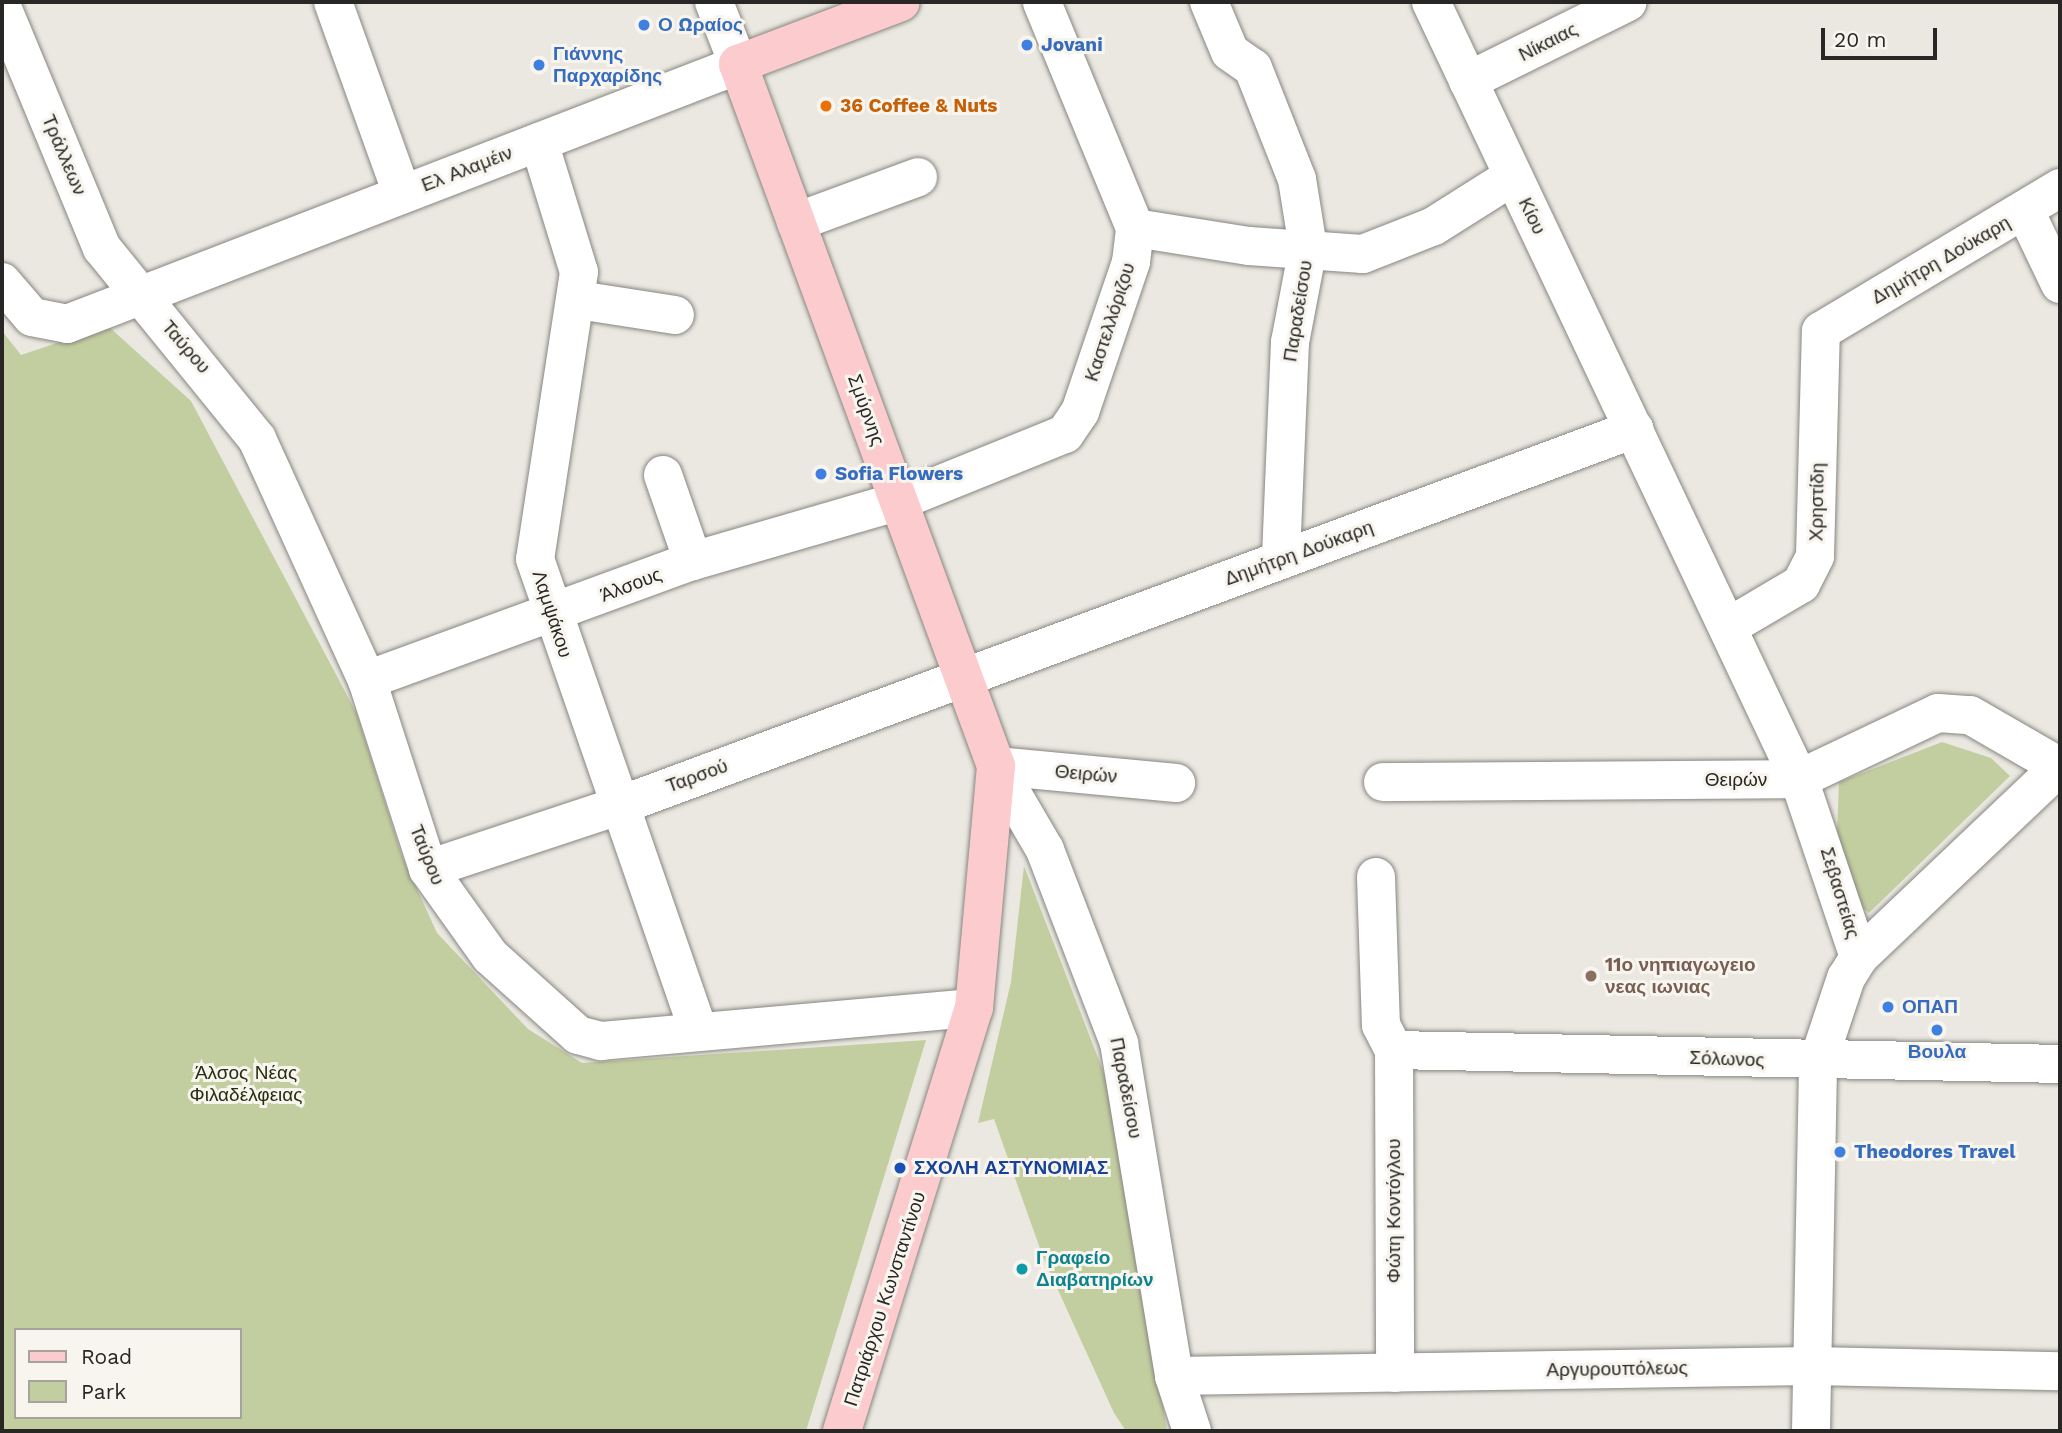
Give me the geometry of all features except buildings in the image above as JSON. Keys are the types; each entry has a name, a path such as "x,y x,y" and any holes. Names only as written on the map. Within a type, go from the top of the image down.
{"main road":[{"name":"Ελ Αλαμέιν","path":"738,64 901,2"},
{"name":"Σμύρνης","path":"738,64 963,677"},
{"name":"Πατριάρχου Κωνσταντίνου","path":"842,1431 974,1008 996,766 963,677"}],"street":[{"path":"333,2 402,194"},
{"name":"Σμύρνης","path":"714,2 738,64"},
{"name":"Καστελλόριζου","path":"899,501 1053,441 1075,422 1131,262 1135,228 1042,2"},
{"name":"Παραδείσου","path":"1209,2 1230,52 1253,68 1297,179 1308,248 1290,342 1281,560"},
{"name":"Κίου","path":"1431,2 1634,429"},
{"name":"Νίκαιας","path":"1468,81 1628,2"},
{"name":"Τράλλεων","path":"2,7 103,248 139,296"},
{"name":"Ελ Αλαμέιν","path":"2,282 32,317 66,324 738,64"},
{"name":"Λαμψάκου","path":"538,142 575,253 578,300 534,559 549,615 621,805 698,1031"},
{"path":"1135,228 1363,254 1391,246 1513,176"},
{"path":"796,222 918,177"},
{"name":"Δημήτρη Δούκαρη","path":"1821,331 2060,188"},
{"path":"2025,211 2060,284"},
{"name":"Ταύρου","path":"139,296 234,402 257,439 367,680 428,869 490,957 578,1035 601,1041 974,1008"},
{"path":"578,300 675,315"},
{"name":"Χρηστίδη","path":"1728,627 1801,584 1815,556 1821,331"},
{"name":"Δημήτρη Δούκαρη","path":"963,677 1634,429"},
{"name":"Σεβαστείας","path":"1634,429 1800,779 1859,957 1846,978 1818,1062 1811,1431"},
{"path":"663,475 693,561"},
{"name":"Άλσους","path":"367,680 693,561 899,501"},
{"name":"Ταρσού","path":"428,869 621,805 963,677"},
{"name":"Θειρών","path":"1383,782 1800,779 1938,713 1970,715 2060,767 1859,957"},
{"name":"Παραδείσου","path":"996,766 1045,850 1124,1061 1174,1376 1192,1431"},
{"name":"Θειρών","path":"996,766 1176,783"},
{"path":"1376,877 1381,1025 1394,1050"},
{"name":"Σόλωνος","path":"1394,1050 1818,1062 2060,1063"},
{"name":"Φώτη Κοντόγλου","path":"1394,1050 1395,1373"},
{"name":"Αργυρουπόλεως","path":"1174,1376 1812,1366 2060,1371"}],"green space":[{"name":"Άλσος Νέας Φιλαδέλφειας","path":"108,326 191,401 357,714 402,856 437,933 528,1029 582,1063 926,1040 806,1431 2,1431 2,331 21,355"},
{"path":"1942,742 1991,758 2010,776 1869,913 1835,885 1839,782"},
{"path":"1024,866 1110,1089 1167,1431 1126,1431 1114,1413 1043,1257 994,1119 978,1123 1011,982"}],"place":[{"name":"Ο Ωραίος","path":"644,25"},
{"name":"Jovani","path":"1027,45"},
{"name":"Γιάννης Παρχαρίδης","path":"539,65"},
{"name":"36 Coffee & Nuts","path":"826,106"},
{"name":"Sofia Flowers","path":"821,474"},
{"name":"11ο νηπιαγωγειο νεας ιωνιας","path":"1591,976"},
{"name":"ΟΠΑΠ","path":"1888,1007"},
{"name":"Βουλα","path":"1937,1030"},
{"name":"Theodores Travel","path":"1840,1152"},
{"name":"ΣΧΟΛΗ ΑΣΤΥΝΟΜΙΑΣ","path":"900,1168"},
{"name":"Γραφείο Διαβατηρίων","path":"1022,1269"}]}
